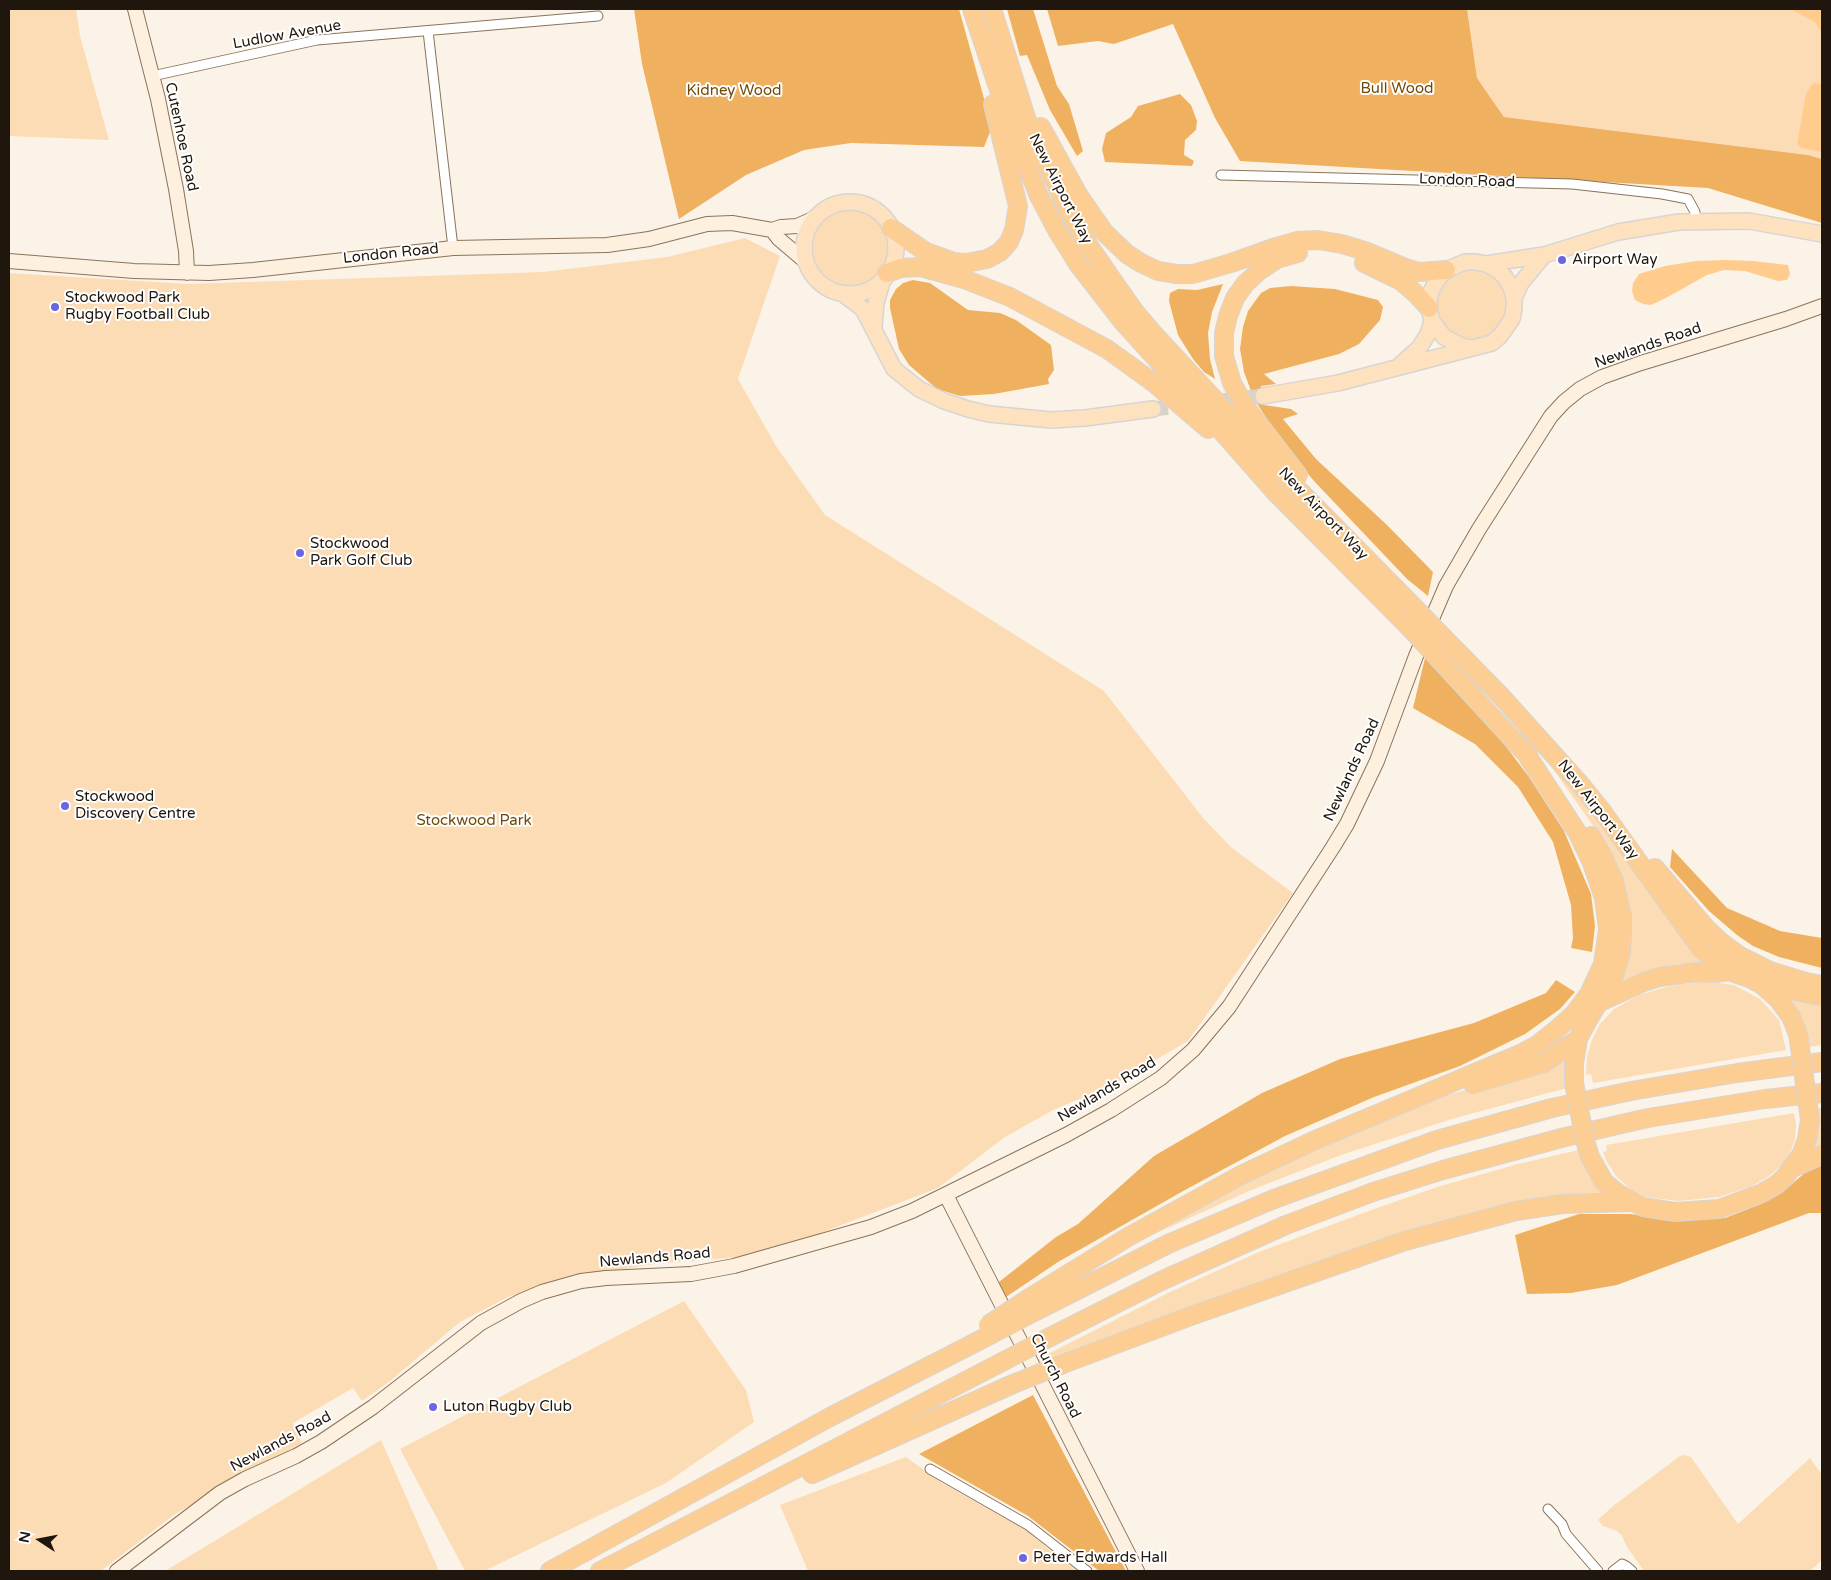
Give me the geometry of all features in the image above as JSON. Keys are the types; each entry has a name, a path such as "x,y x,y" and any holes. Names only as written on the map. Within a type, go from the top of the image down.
{"highway":[{"name":"New Airport Way","path":"992,9 1029,126 1067,207 1087,243 1135,312 1290,481 1543,742 1602,811 1701,949 1728,971"},
{"name":"New Airport Way","path":"974,12 1017,141 1038,194 1078,264 1123,322 1245,459 1320,539 1405,623 1562,793 1603,857 1614,881 1622,916 1621,952 1613,979 1578,1039"},
{"path":"891,228 926,252 942,259 966,263 987,259 1000,252 1009,242 1014,230 1018,206 1016,192 996,114 974,12"},
{"path":"1011,71 1079,196 1104,232 1127,254 1158,271 1193,274 1276,247 1318,240 1342,244 1365,251 1408,269 1428,272 1446,270"},
{"path":"1349,541 1244,405 1232,383 1224,356 1224,333 1228,316 1245,284 1259,270 1277,259 1296,253 1313,252 1332,253 1356,258 1380,270 1408,287 1430,315"},
{"path":"885,276 901,268 921,267 964,279 1010,297 1108,349 1154,383 1245,459"},
{"path":"550,1571 830,1417 890,1379 988,1331 1034,1304 1128,1237 1241,1175 1313,1141 1491,1067 1537,1045 1556,1030 1582,1004 1597,979 1602,964 1608,929 1607,913 1592,863 1577,832 1523,749"},
{"path":"1602,811 1632,842 1706,928 1721,942 1740,956 1770,971 1822,985"},
{"path":"1598,1004 1644,982 1660,977 1696,972 1716,973 1728,971 1761,984 1822,996"},
{"path":"1578,1039 1574,1064 1574,1083 1590,1157 1604,1182 1632,1202 1643,1207 1675,1212 1719,1209 1762,1193 1776,1185 1792,1169 1804,1147 1810,1120 1795,1025 1786,1008 1761,984"},
{"path":"1400,1105 1533,1068 1552,1059 1578,1039"},
{"path":"1034,1304 1274,1199 1437,1140 1552,1108 1631,1091 1737,1073 1822,1062"},
{"path":"600,1571 1163,1280 1286,1225 1373,1192 1556,1139 1648,1118 1765,1099 1822,1093"},
{"path":"1792,1169 1822,1155"},
{"path":"613,1571 826,1467 1013,1384 1191,1316 1414,1238 1478,1220 1563,1204 1632,1202"}],"main road":[{"path":"874,327 876,303 885,276 893,263 896,251 895,239 891,228 884,217 874,208 861,203 848,202 829,207 813,219 806,232 804,247 806,262 812,274 820,283 830,290 842,293 857,293 871,288 885,276"},
{"path":"1486,264 1544,255 1597,237 1679,222 1749,221 1822,234"},
{"path":"1514,298 1524,278 1544,255"},
{"path":"1263,396 1338,383 1492,342 1504,332 1512,319 1514,298 1511,287 1505,277 1496,269 1476,262 1465,262 1446,270 1436,281 1430,294 1428,334 1420,348 1398,366"},
{"path":"842,293 863,309 874,327 880,344 894,369 919,389 944,401 989,414 1051,420 1085,418 1154,409"},
{"path":"1430,315 1444,338 1472,348"}],"street":[{"name":"Cutenhoe Road","path":"135,9 152,76 176,190 186,251 187,273"},
{"name":"Ludlow Avenue","path":"152,76 317,40 598,16"},
{"path":"428,31 453,248"},
{"name":"London Road","path":"1220,175 1581,185 1662,194 1688,200 1694,212 1695,222"},
{"name":"London Road","path":"9,262 187,273 253,270 453,248 607,245 642,241 692,227 720,223 746,224 772,230 781,227 797,226 813,219"},
{"path":"772,230 779,239 806,262"},
{"name":"Newlands Road","path":"117,1571 220,1493 321,1442 373,1407 481,1323 521,1300 581,1281 691,1274 734,1266 871,1227 946,1195 1066,1135 1136,1095 1179,1064 1215,1026 1270,947 1347,824 1377,761 1416,656 1446,586 1478,529 1551,416 1580,389 1602,377 1822,306"},
{"name":"Church Road","path":"946,1195 1137,1571"},
{"path":"930,1469 1028,1524 1088,1571"},
{"path":"1548,1509 1562,1524 1566,1534 1598,1571"},
{"path":"1612,1571 1620,1564 1628,1568"}],"green space":[{"path":"9,9 76,9 80,36 109,140 9,136"},
{"name":"Kidney Wood","path":"634,9 959,9 992,127 984,147 851,143 804,150 746,175 679,219 642,64"},
{"path":"1007,9 1033,9 1057,86 1069,104 1083,151 1077,156 1050,110 1027,55 1020,56"},
{"name":"Bull Wood","path":"1047,9 1467,9 1477,78 1504,117 1808,155 1822,159 1822,223 1708,188 1240,161 1215,118 1173,24 1114,44 1098,41 1058,46"},
{"path":"1467,9 1822,9 1822,159 1808,155 1504,117 1477,78"},
{"path":"1180,94 1191,105 1197,121 1196,130 1185,140 1184,155 1194,161 1192,166 1105,162 1102,149 1106,133 1131,117 1138,106"},
{"path":"851,206 867,209 880,218 889,231 892,247 889,263 880,276 867,285 851,288 835,285 822,276 813,263 810,247 813,231 822,218 835,209"},
{"name":"Stockwood Park","path":"745,238 780,256 738,379 776,446 825,515 1104,691 1204,819 1232,848 1293,893 1188,1041 1109,1087 1055,1109 1005,1137 938,1188 763,1255 654,1264 571,1278 508,1297 460,1322 390,1381 362,1401 353,1388 293,1423 302,1443 175,1514 101,1571 9,1571 9,273 188,284 543,272 667,257"},
{"path":"1475,267 1494,275 1506,292 1508,305 1505,319 1492,334 1486,338 1473,341 1459,339 1438,322 1434,295 1449,273"},
{"path":"913,280 930,283 968,310 1000,313 1016,320 1051,345 1054,370 1048,379 1049,384 994,394 960,396 937,389 909,365 899,349 890,300 896,289 903,283"},
{"path":"1223,284 1212,312 1208,333 1210,359 1215,379 1204,372 1193,359 1178,335 1169,301 1170,293 1178,289 1197,290"},
{"path":"1291,286 1335,289 1378,300 1383,307 1380,320 1359,344 1339,354 1264,374 1276,384 1261,386 1264,405 1291,409 1298,414 1283,419 1316,459 1387,525 1433,572 1428,596 1407,579 1314,481 1283,444 1254,399 1244,372 1240,349 1243,327 1248,311 1261,293 1270,288"},
{"path":"1425,658 1502,741 1529,777 1564,831 1591,894 1595,926 1592,952 1571,948 1573,938 1571,905 1553,842 1518,787 1475,744 1413,708"},
{"path":"1555,767 1711,964 1678,964 1660,968 1637,975 1618,985 1599,834 1553,769"},
{"path":"1672,849 1727,908 1780,931 1822,938 1822,968 1779,957 1753,946 1737,935 1709,911 1670,867"},
{"path":"1556,980 1575,992 1560,1009 1525,1034 1460,1066 1374,1097 1285,1136 1058,1262 1006,1297 999,1282 1056,1237 1078,1224 1154,1156 1262,1093 1340,1059 1474,1023 1546,993"},
{"path":"1704,981 1734,985 1760,999 1779,1020 1786,1050 1593,1083 1591,1074 1586,1075 1587,1057 1592,1040 1600,1024 1614,1009 1639,995 1666,987"},
{"path":"1785,998 1822,1005 1822,1045 1809,1047 1808,1041"},
{"path":"1570,1050 1567,1088 1455,1118 1341,1155 1249,1191 1128,1246 1221,1192 1395,1113 1448,1095 1543,1068"},
{"path":"1817,1108 1822,1108 1822,1149 1809,1155 1818,1117"},
{"path":"1794,1113 1796,1124 1795,1139 1790,1153 1781,1166 1752,1186 1719,1197 1678,1201 1646,1197 1629,1188 1616,1176 1603,1152 1607,1151 1606,1145"},
{"path":"1579,1150 1612,1197 1424,1228 1222,1295 1040,1364 1038,1359 1172,1291 1259,1252 1437,1187 1518,1164"},
{"path":"1822,1165 1822,1213 1809,1213 1617,1285 1571,1293 1527,1294 1515,1235 1579,1214 1630,1214 1689,1220 1725,1218 1761,1204 1786,1189 1807,1171"},
{"path":"684,1301 746,1390 754,1422 666,1483 484,1571 465,1571 400,1449"},
{"path":"1033,1395 1126,1571 1099,1571 1028,1516 919,1454"},
{"path":"381,1440 439,1571 165,1571"},
{"path":"1680,1456 1691,1457 1738,1524 1810,1458 1822,1475 1822,1560 1810,1571 1644,1571 1627,1547 1622,1536 1617,1531 1603,1526 1598,1520 1613,1506"},
{"path":"906,1457 942,1483 1026,1530 1078,1571 808,1571 780,1505"}],"shaded area":[{"path":"1790,9 1822,9 1822,33 1815,22"},
{"path":"1813,83 1822,84 1822,152 1801,148 1797,144 1806,94"},
{"path":"1726,260 1788,265 1790,274 1787,280 1778,281 1745,271 1724,270 1707,275 1651,305 1635,300 1632,291 1633,283 1639,274 1665,266 1696,261"}],"tunnel":[{"path":"1153,409 1263,396"}],"place":[{"name":"Airport Way","path":"1562,260"},
{"name":"Stockwood Park Rugby Football Club","path":"55,307"},
{"name":"Stockwood Park Golf Club","path":"300,553"},
{"name":"Stockwood Discovery Centre","path":"65,806"},
{"name":"Luton Rugby Club","path":"433,1407"},
{"name":"Peter Edwards Hall","path":"1023,1558"}]}
